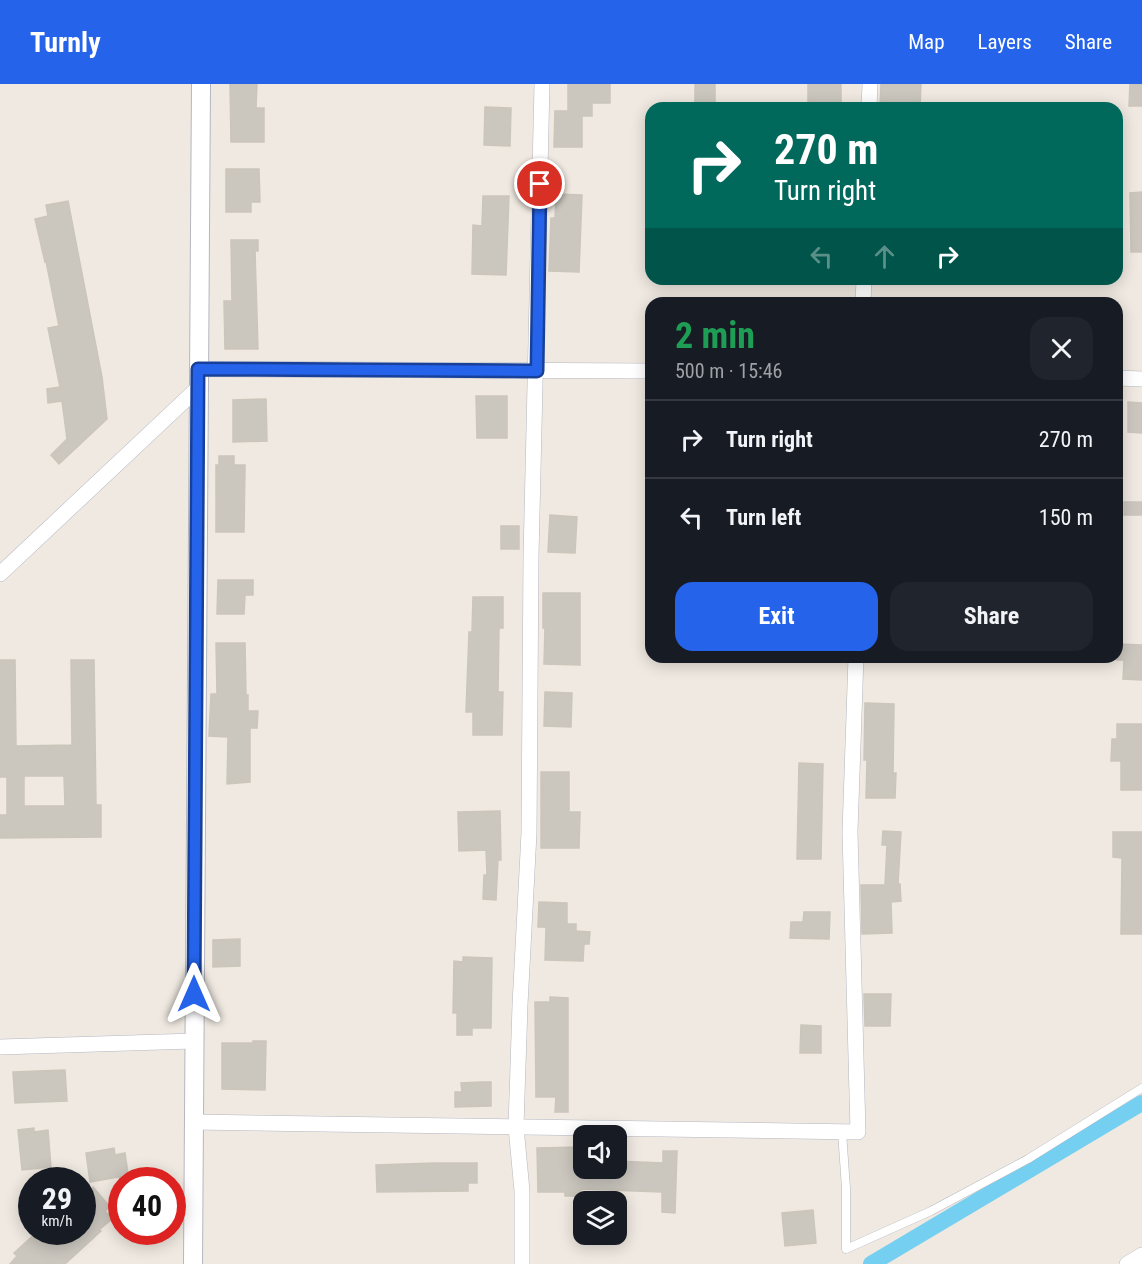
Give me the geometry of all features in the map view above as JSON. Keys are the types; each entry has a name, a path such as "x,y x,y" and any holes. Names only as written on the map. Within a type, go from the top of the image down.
{"street":[{"path":"193,1264 201,84"},
{"path":"522,1264 522,1191 516,1127 529,833 531,557 542,84"},
{"path":"869,102 870,84"},
{"path":"198,369 645,371"},
{"path":"1123,378 1142,379"},
{"path":"0,574 198,388"},
{"path":"194,1122 858,1132 850,832 856,663"},
{"path":"0,1047 194,1041"},
{"path":"1127,1264 1142,1255"}],"lane":[{"path":"842,1132 846,1188 846,1249 931,1211 1028,1159 1142,1088"}],"building":[{"path":"230,84 257,84 256,108 264,108 264,142 231,142"},
{"path":"568,84 610,84 610,103 592,103 592,116 582,116 582,147 554,147 555,111 568,111"},
{"path":"695,84 715,84 715,102 695,102"},
{"path":"808,84 841,84 841,102 808,102"},
{"path":"881,84 921,84 920,102 880,102"},
{"path":"1130,84 1142,84 1142,106 1129,106"},
{"path":"485,107 511,108 510,146 484,145"},
{"path":"226,169 259,169 260,202 251,202 251,212 226,212"},
{"path":"1142,192 1142,252 1131,252 1130,193"},
{"path":"556,194 582,195 579,272 549,271 551,218 555,218"},
{"path":"483,196 509,196 506,275 472,274 473,225 482,226"},
{"path":"68,201 102,377 107,419 59,464 51,455 67,439 62,401 48,403 47,389 60,387 48,328 59,326 35,219 48,216 46,205"},
{"path":"231,240 258,240 258,251 255,251 258,349 225,349 224,301 232,301"},
{"path":"476,396 507,396 507,438 477,438"},
{"path":"266,399 267,441 233,442 233,400"},
{"path":"1128,402 1142,403 1142,433 1128,432"},
{"path":"219,456 234,456 234,465 245,465 244,532 216,532 216,465 219,465"},
{"path":"1124,502 1142,502 1142,515 1124,515"},
{"path":"550,515 577,517 575,553 548,552"},
{"path":"501,526 519,526 519,549 501,549"},
{"path":"218,580 253,580 253,595 245,595 244,614 217,614"},
{"path":"543,593 580,593 580,665 544,664"},
{"path":"473,597 503,597 503,628 499,628 498,692 503,692 502,735 473,735 473,712 466,712 469,632 472,632"},
{"path":"216,643 245,643 248,711 258,711 257,728 250,728 250,782 227,784 228,737 209,736 211,694 217,694"},
{"path":"1123,644 1142,645 1142,680 1123,679"},
{"path":"0,660 15,660 16,746 72,745 71,660 94,660 96,805 101,805 101,837 0,838 0,815 7,815 7,777 0,777","holes":["24,776 64,776 65,806 24,806"]},
{"path":"545,692 572,693 571,727 544,726"},
{"path":"865,703 894,704 895,798 866,798"},
{"path":"1117,724 1142,724 1142,790 1121,790 1121,761 1111,761 1112,739 1117,739"},
{"path":"799,763 823,764 821,859 797,859"},
{"path":"541,772 569,772 569,812 580,812 579,848 541,848"},
{"path":"500,811 501,860 498,860 496,900 483,899 484,875 487,875 486,850 459,851 458,812"},
{"path":"883,831 901,832 898,884 900,884 901,901 891,902 892,933 862,934 861,885 885,885 887,845 882,845"},
{"path":"1113,832 1142,832 1142,934 1121,934 1122,858 1113,857"},
{"path":"539,902 567,903 567,924 576,924 576,931 590,932 589,944 584,944 583,961 545,960 546,927 538,927"},
{"path":"804,912 830,912 829,939 790,938 791,922 803,922"},
{"path":"240,939 240,966 213,967 213,940"},
{"path":"463,957 492,958 491,1028 472,1028 472,1035 457,1035 457,1013 453,1013 454,961 463,962"},
{"path":"864,994 891,994 890,1026 865,1026"},
{"path":"550,997 568,998 568,1112 555,1112 556,1097 536,1097 535,1002 550,1002"},
{"path":"801,1025 821,1026 821,1053 800,1053"},
{"path":"253,1041 266,1041 265,1090 222,1089 222,1043 253,1043"},
{"path":"65,1070 67,1101 15,1103 13,1072"},
{"path":"491,1082 491,1106 455,1107 455,1092 462,1092 461,1083"},
{"path":"34,1128 34,1132 48,1130 51,1167 22,1167 18,1130"},
{"path":"573,1147 573,1179 627,1179 627,1161 663,1163 663,1151 677,1151 675,1213 662,1212 662,1192 581,1189 581,1191 573,1191 573,1196 565,1196 565,1192 538,1192 537,1148"},
{"path":"114,1148 115,1155 125,1153 127,1167 108,1167 108,1179 96,1181 96,1167 88,1167 86,1153"},
{"path":"477,1163 477,1183 468,1183 468,1191 377,1192 376,1165"},
{"path":"96,1191 108,1205 105,1211 108,1214 108,1222 99,1230 101,1231 96,1236"},
{"path":"813,1210 816,1243 785,1246 782,1213"},
{"path":"23,1245 86,1245 65,1264 10,1264 17,1256 14,1253"}],"waterway":[{"path":"871,1264 1142,1103"}],"route":[{"path":"194,994 198,369 537,371 540,184"}]}
